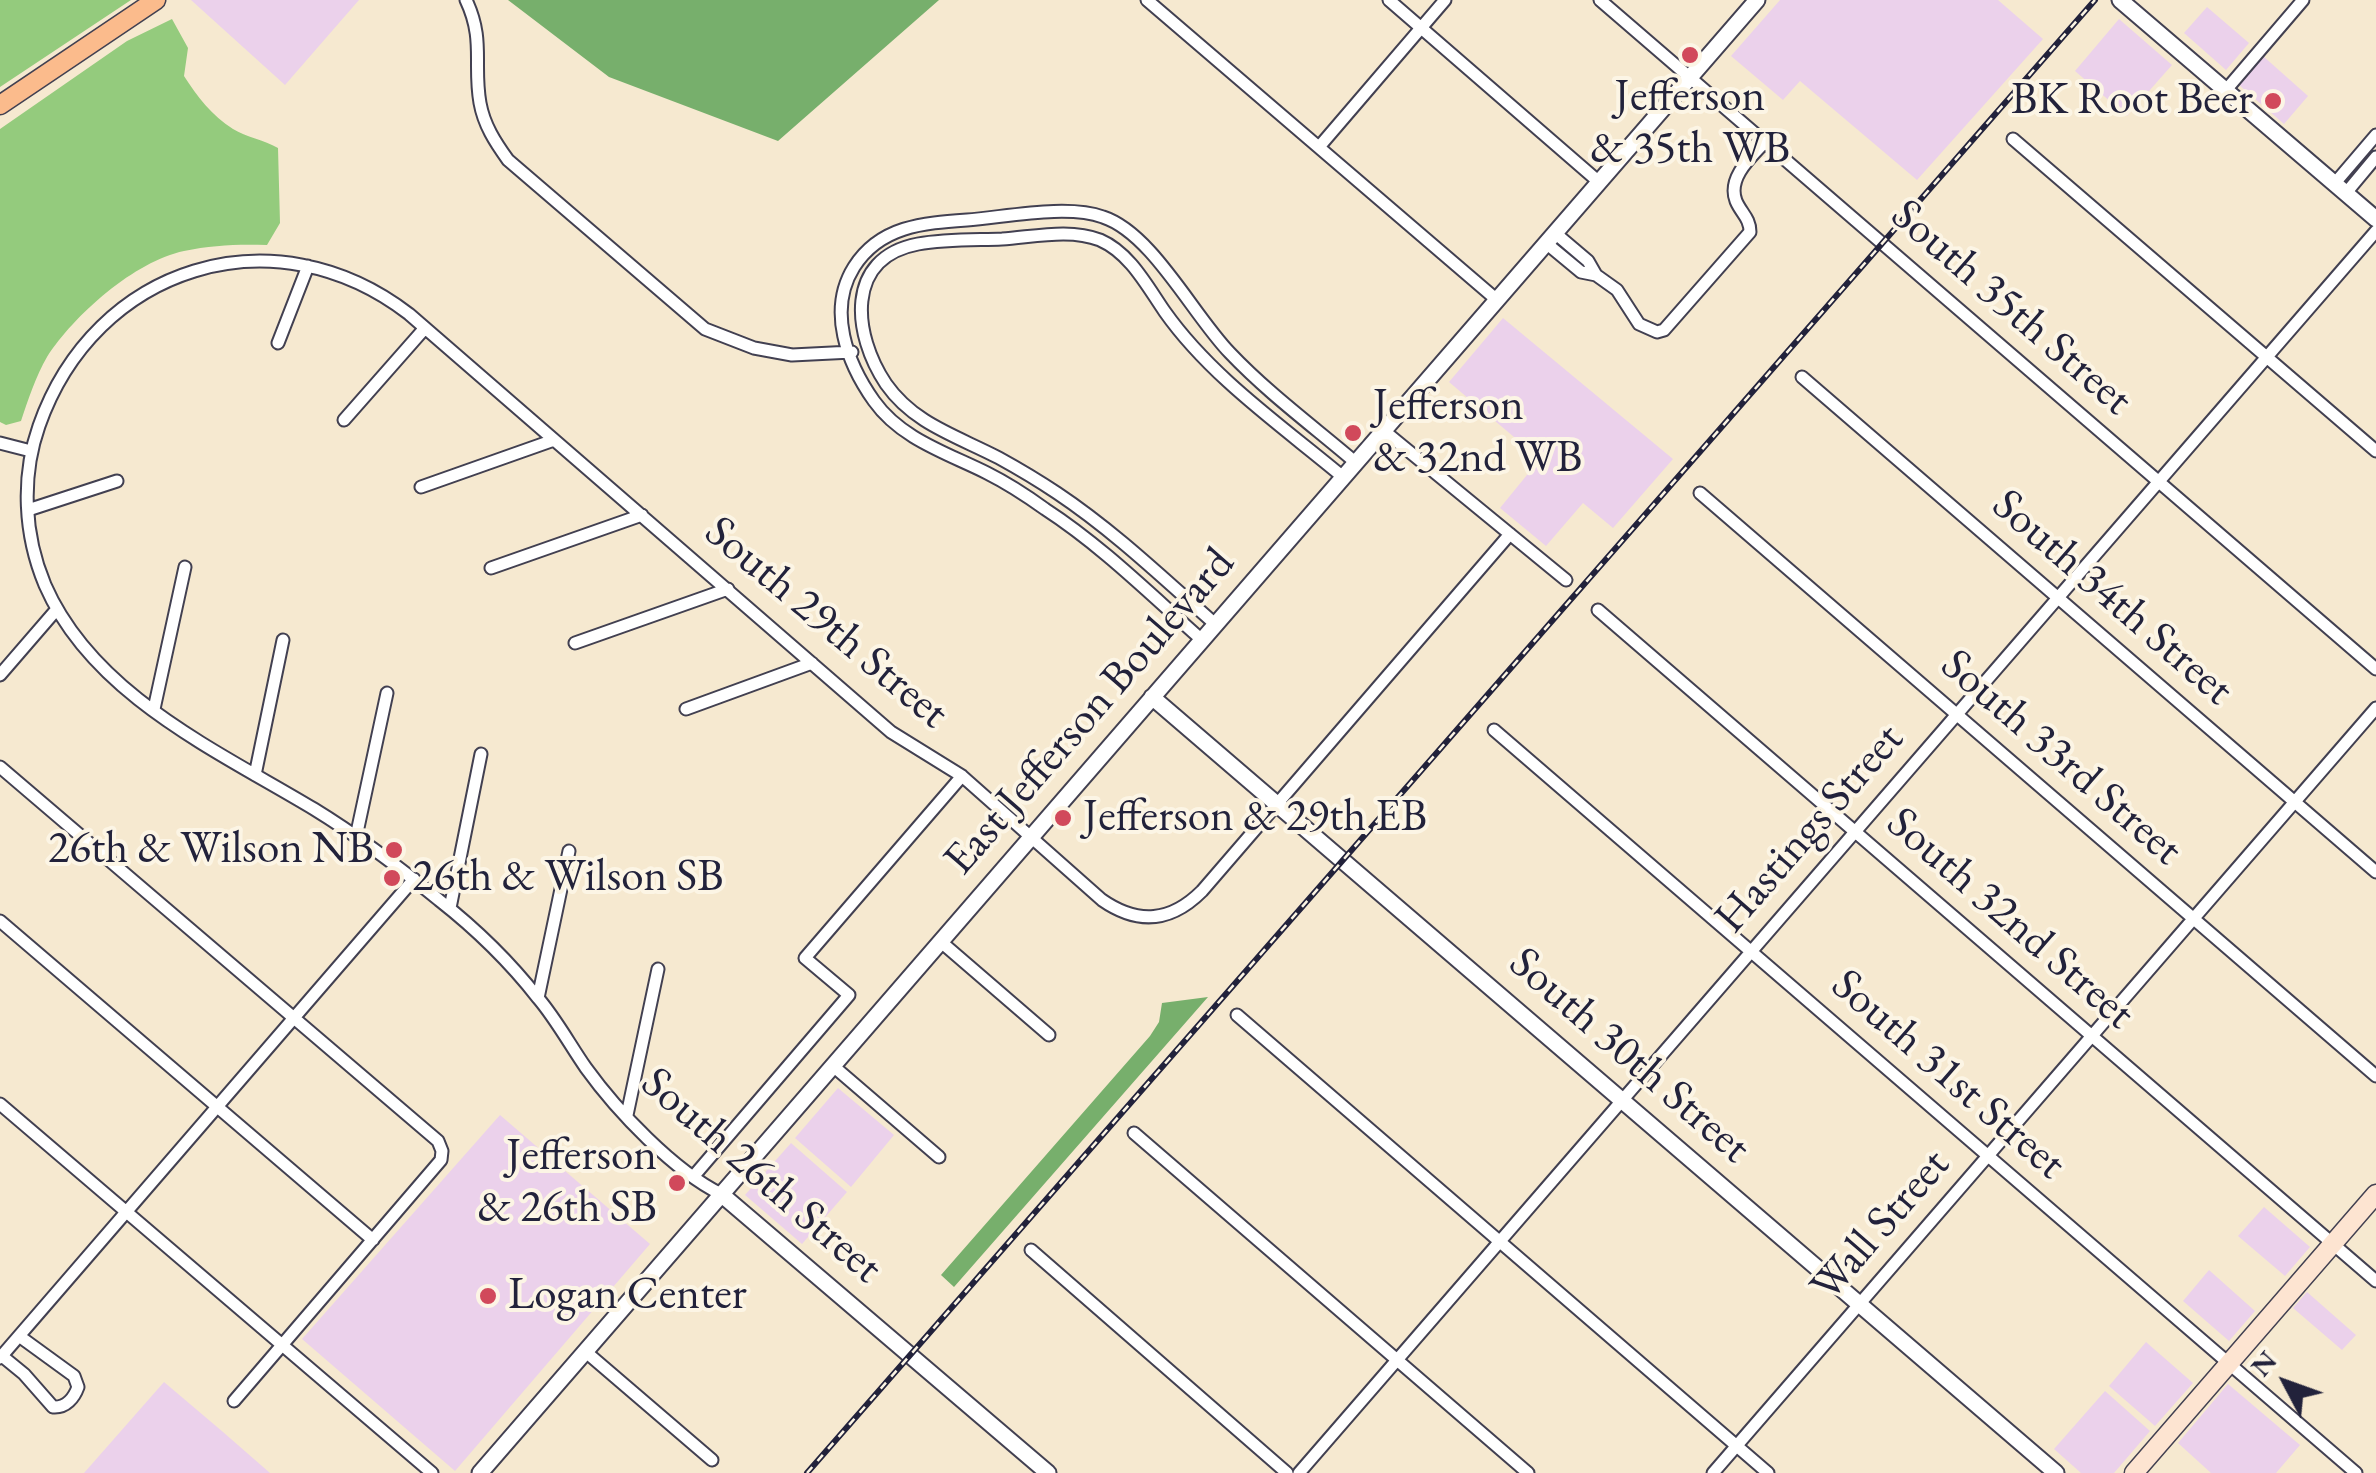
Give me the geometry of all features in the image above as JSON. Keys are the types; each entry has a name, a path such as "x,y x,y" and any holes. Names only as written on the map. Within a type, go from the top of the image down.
{"main road":[{"path":"0,105 156,0"},
{"path":"2134,1473 2376,1194"}],"street":[{"path":"466,0 479,39 478,84 484,119 508,160 705,329 754,348 792,355 868,349"},
{"path":"1146,0 1496,300"},
{"path":"1388,0 1599,182"},
{"path":"1319,147 1445,0"},
{"name":"South 35th Street","path":"1600,0 2376,669"},
{"name":"East Jefferson Boulevard","path":"480,1473 1757,0"},
{"path":"2120,0 2376,219"},
{"path":"2226,90 2303,0"},
{"path":"2340,188 2376,135"},
{"path":"2013,139 2376,451"},
{"path":"1550,238 1581,272 1596,275 1618,290 1638,324 1657,332 1670,326 1750,232 1750,223 1736,202 1735,184 1742,168 1765,142"},
{"path":"2340,188 2376,157"},
{"path":"1202,640 1069,524 990,475 898,427 876,404 848,352 840,312 848,276 859,260 886,236 922,223 1086,213 1126,228 1234,358 1355,462"},
{"name":"Hastings Street","path":"1299,1473 2376,231"},
{"path":"1216,624 1120,541 1054,491 1000,458 934,428 911,411 887,385 862,332 861,299 874,270 894,253 918,244 1083,235 1113,246 1190,343 1343,477"},
{"name":"South 29th Street","path":"32,451 49,396 76,351 124,306 148,290 196,270 259,261 308,266 347,277 397,305 425,328 904,741 962,776 1118,911 1154,918 1175,913 1188,904 1278,803"},
{"path":"278,343 308,266"},
{"path":"344,420 425,328"},
{"name":"South 34th Street","path":"1802,377 2376,872"},
{"path":"1383,430 1566,580"},
{"path":"421,487 554,440"},
{"path":"0,442 32,451"},
{"name":"South 26th Street","path":"32,451 28,510 35,554 57,609 94,660 154,709 356,837 450,908 499,953 538,998 597,1082 693,1178 736,1204 1048,1473"},
{"path":"28,510 117,481"},
{"name":"South 33rd Street","path":"1700,493 2376,1076"},
{"path":"491,568 642,515"},
{"path":"1278,803 1510,534"},
{"path":"154,709 185,567"},
{"path":"575,643 728,590"},
{"path":"0,675 57,609"},
{"name":"South 32nd Street","path":"1598,610 2376,1281"},
{"path":"255,776 283,640"},
{"path":"686,709 812,663"},
{"path":"356,837 387,693"},
{"name":"South 30th Street","path":"1152,697 2056,1473"},
{"name":"Wall Street","path":"1713,1473 2376,708"},
{"name":"South 31st Street","path":"1494,730 2356,1473"},
{"path":"450,908 481,754"},
{"path":"0,766 438,1141 442,1151 441,1160 234,1401"},
{"path":"693,1178 849,995 805,958 962,776"},
{"path":"538,998 569,851"},
{"path":"19,1336 74,1376 78,1387 65,1406 53,1407 24,1374 1,1357 19,1336 126,1212 217,1106 414,880"},
{"path":"0,921 373,1240"},
{"path":"940,941 1049,1034"},
{"path":"627,1115 658,969"},
{"path":"1238,1015 1768,1473"},
{"path":"832,1066 939,1156"},
{"path":"0,1104 432,1473"},
{"path":"1134,1133 1528,1473"},
{"path":"1031,1250 1288,1473"},
{"path":"586,1352 712,1460"}],"shaded area":[{"path":"191,0 359,0 285,85"},
{"path":"1780,0 1998,0 2043,39 1917,180 1800,81 1783,100 1731,56"},
{"path":"2207,7 2249,43 2226,70 2184,33"},
{"path":"2119,19 2172,65 2127,116 2075,71"},
{"path":"2263,56 2308,96 2284,124 2239,85"},
{"path":"1503,318 1673,459 1613,528 1583,503 1546,546 1500,508 1540,459 1449,382"},
{"path":"838,1088 894,1135 851,1187 795,1138"},
{"path":"500,1115 650,1244 455,1471 302,1339"},
{"path":"791,1143 847,1192 802,1244 745,1195"},
{"path":"2264,1207 2310,1247 2285,1276 2238,1236"},
{"path":"2209,1270 2255,1311 2229,1341 2183,1301"},
{"path":"2307,1292 2356,1335 2342,1350 2293,1308"},
{"path":"2146,1342 2193,1383 2155,1426 2109,1386"},
{"path":"164,1382 223,1432 270,1473 84,1473"},
{"path":"2228,1384 2300,1445 2276,1473 2211,1473 2178,1443"},
{"path":"2105,1391 2150,1431 2114,1473 2081,1473 2054,1449"}],"green space":[{"path":"0,0 131,0 0,87"},
{"path":"508,0 939,0 778,141 609,77"},
{"path":"172,19 188,48 184,76 200,98 233,129 278,148 280,223 267,245 184,251 146,266 107,292 73,324 47,357 21,421 6,425 0,422 0,129 127,41"},
{"path":"1208,997 954,1287 941,1275 1150,1036 1159,1022 1162,1003"}],"railway":[{"path":"807,1473 2095,0"}],"place":[{"name":"Jefferson & 35th WB","path":"1690,55"},
{"name":"BK Root Beer","path":"2273,101"},
{"name":"Jefferson & 32nd WB","path":"1353,433"},
{"name":"Jefferson & 29th EB","path":"1063,818"},
{"name":"26th & Wilson NB","path":"394,850"},
{"name":"26th & Wilson SB","path":"392,878"},
{"name":"Jefferson & 26th SB","path":"677,1183"},
{"name":"Logan Center","path":"488,1296"}]}
